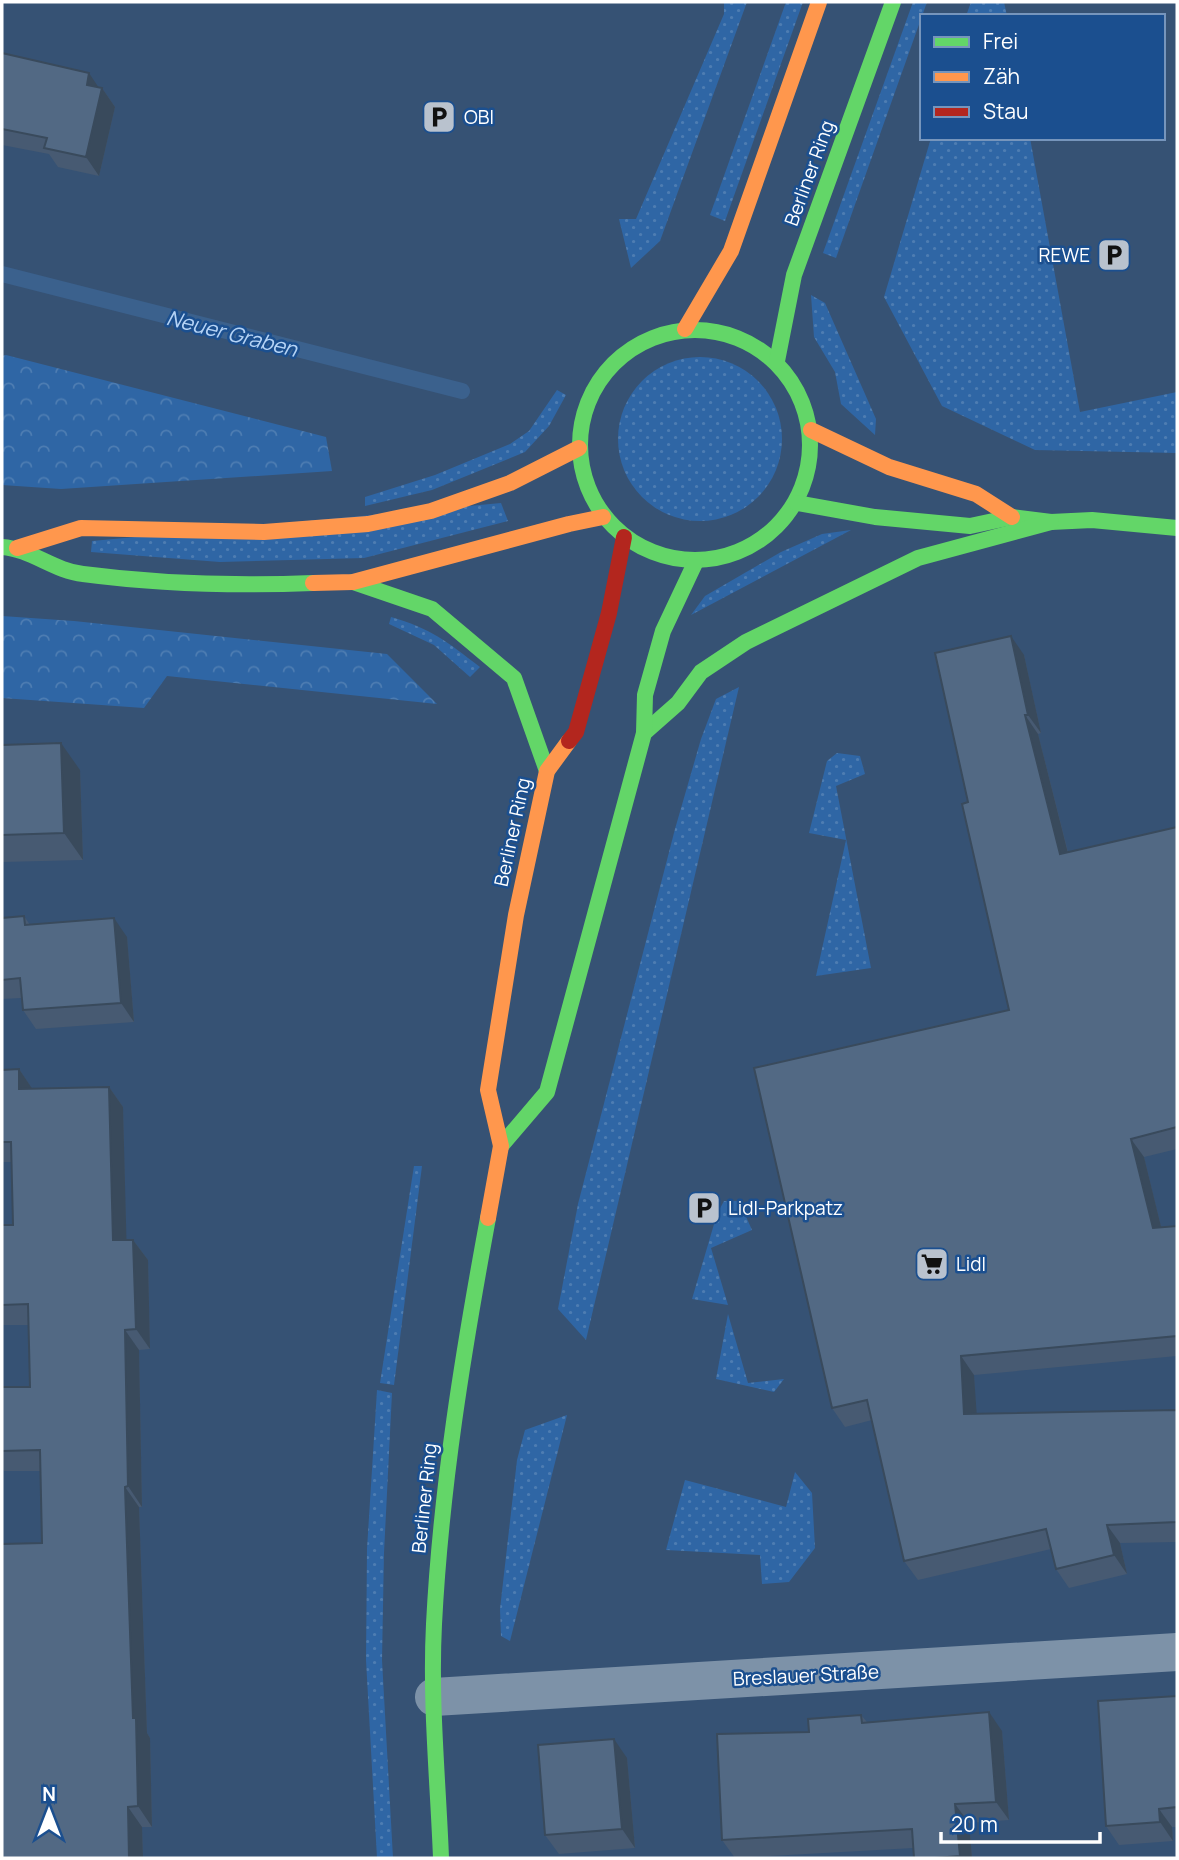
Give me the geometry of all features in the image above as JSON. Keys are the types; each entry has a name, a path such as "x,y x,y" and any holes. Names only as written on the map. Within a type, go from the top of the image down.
{"main road":[{"path":"685,329 731,251 819,2"},
{"name":"Berliner Ring","path":"777,361 794,275 893,2"},
{"path":"685,329 735,335 777,361 800,393 811,430 810,467 797,503 771,534 735,554 696,561 658,555 624,537 603,517 586,484 579,448 586,405 608,367 643,340 685,329"},
{"path":"811,430 890,467 976,494 1012,517"},
{"path":"9,547 81,528 264,532 368,524 431,511 510,483 579,448"},
{"path":"797,503 875,517 970,526 1012,517 1051,522 1092,520 1177,528"},
{"path":"9,547 79,574 229,586 353,582 603,517"},
{"path":"644,733 678,702 701,673 746,642 918,558 1051,522"},
{"name":"Berliner Ring","path":"441,1858 434,1697 434,1626 443,1506 463,1354 501,1146 488,1090 516,915 547,771 576,732 609,613 624,537"},
{"path":"501,1146 547,1092 644,733 645,695 663,631 696,561"},
{"path":"353,582 432,609 514,678 547,771"}],"street":[{"name":"Breslauer Straße","path":"434,1697 1177,1652"}],"green space":[{"path":"724,2 747,2 660,241 631,268 619,219 636,219 724,14"},
{"path":"786,2 803,2 725,221 710,215"},
{"path":"913,2 927,2 923,14 920,14 920,22 836,258 823,253"},
{"path":"971,2 1004,2 1007,14 967,14"},
{"path":"930,140 1030,140 1080,412 1177,392 1177,453 1035,450 942,406 884,297"},
{"path":"811,295 825,303 876,419 875,435 841,404 835,372 814,337"},
{"path":"2,356 326,437 332,471 61,489 2,485"},
{"path":"700,357 732,363 758,381 776,407 782,439 776,471 758,497 732,515 700,521 668,515 642,497 624,471 618,439 624,407 642,381 668,363"},
{"path":"557,390 566,395 549,426 525,452 432,490 365,506 365,497 435,475 510,444 529,431"},
{"path":"501,503 508,521 364,558 220,562 91,552 92,541"},
{"path":"851,530 691,615 705,596 781,552 822,534"},
{"path":"2,616 387,654 437,704 167,676 144,708 2,698"},
{"path":"391,617 438,637 480,667 470,677 434,645 389,624"},
{"path":"739,687 586,1340 558,1309 578,1204 675,829 701,739 716,699"},
{"path":"837,753 860,756 865,774 836,786 871,968 816,976 846,840 809,833 827,761"},
{"path":"414,1166 422,1166 394,1385 380,1383"},
{"path":"724,1201 739,1201 752,1230 711,1248 728,1305 692,1299 717,1214"},
{"path":"728,1314 748,1383 784,1379 774,1392 716,1379"},
{"path":"377,1390 392,1393 382,1660 393,1858 377,1858 366,1660 367,1549"},
{"path":"567,1415 510,1641 501,1636 500,1609 517,1460 525,1430"},
{"path":"795,1472 812,1493 815,1548 789,1582 762,1584 760,1555 666,1550 685,1480 786,1507"}],"building":[{"path":"2,53 89,73 87,85 102,88 86,157 44,148 47,138 2,129"},
{"path":"1011,636 1028,715 1025,715 1060,854 1177,827 1177,1127 1131,1139 1153,1228 1177,1226 1177,1336 961,1356 964,1414 1177,1410 1177,1522 1107,1525 1114,1555 1056,1569 1046,1529 904,1561 867,1400 832,1408 754,1068 1009,1010 962,804 968,802 935,653"},
{"path":"61,743 64,833 2,835 2,745"},
{"path":"24,916 25,925 114,918 121,1003 23,1010 20,978 2,980 2,918"},
{"path":"19,1069 19,1089 109,1087 113,1240 133,1240 136,1329 125,1330 128,1486 125,1487 138,1806 128,1807 129,1858 2,1858 2,1544 42,1543 40,1450 2,1451 2,1387 30,1387 28,1304 2,1305 2,1225 13,1225 11,1142 2,1142 2,1070"},
{"path":"1177,1696 1177,1807 1159,1809 1160,1822 1106,1826 1098,1701"},
{"path":"989,1712 996,1802 955,1804 960,1856 914,1858 912,1829 722,1840 717,1734 809,1732 808,1719 861,1715 862,1723"},
{"path":"614,1739 622,1829 545,1835 538,1745"}],"waterway":[{"name":"Neuer Graben","path":"2,274 462,391"}],"traffic: fast":[{"path":"777,361 794,275 893,2"},
{"path":"684,330 706,330 739,338 777,363 802,401 808,422 810,445 808,468 802,489 777,527 739,552 706,560 684,560 651,552 613,527 588,489 580,456 580,434 588,401 613,363 651,338 684,330"},
{"path":"797,503 875,517 970,526 1012,517 1051,522 1092,520 1177,528"},
{"path":"644,733 678,703 701,672 746,642 918,558 1051,522"},
{"path":"2,547 23,552 72,572 112,577 198,583 313,583"},
{"path":"501,1146 547,1092 644,733 645,695 663,631 696,561"},
{"path":"353,582 432,609 514,678 547,771"},
{"path":"441,1858 433,1682 437,1573 454,1420 488,1218"}],"traffic: slow":[{"path":"685,329 731,251 819,2"},
{"path":"811,430 889,467 976,494 1012,517"},
{"path":"17,548 81,528 264,532 368,524 431,511 510,483 579,448"},
{"path":"313,583 353,582 603,517"},
{"path":"488,1218 501,1146 488,1090 516,915 547,771 569,741"}],"traffic: jam":[{"path":"569,741 576,732 609,613 624,537"}],"place":[{"name":"OBI","path":"439,117"},
{"name":"REWE","path":"1114,255"},
{"name":"Lidl-Parkpatz","path":"704,1208"},
{"name":"Lidl","path":"932,1264"}]}
